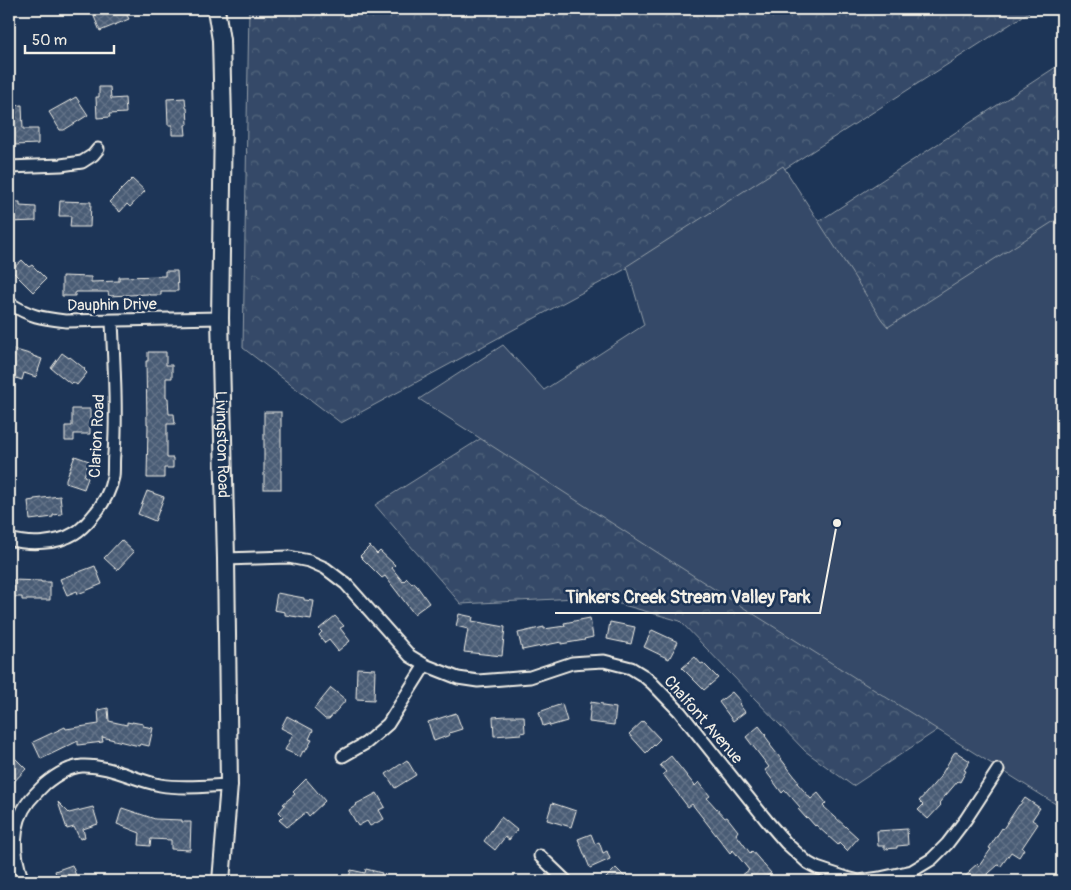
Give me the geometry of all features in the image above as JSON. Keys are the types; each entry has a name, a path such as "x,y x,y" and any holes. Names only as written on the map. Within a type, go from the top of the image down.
{"main road":[{"name":"Livingston Road","path":"216,9 221,40 223,120 220,318 229,785 221,881"}],"street":[{"path":"9,166 61,165 82,162 93,155 98,149"},
{"name":"Dauphin Drive","path":"9,303 32,316 42,319 66,321 220,318"},
{"name":"Clarion Road","path":"9,539 23,542 61,539 83,527 106,498 113,476 115,436 112,321"},
{"name":"Chalfont Avenue","path":"226,559 290,557 309,561 325,568 346,584 410,656 425,665 458,678 478,681 530,677 572,663 586,662 604,661 631,668 652,683 680,712 786,843 808,863 847,880 859,881 880,878 912,870 932,859 966,819 998,770"},
{"path":"343,756 366,743 388,724 425,665"},
{"path":"24,881 16,855 15,841 20,817 24,808 37,792 52,778 69,769 80,766 107,768 146,782 163,785 229,785"},
{"path":"540,856 566,881"}],"green space":[{"path":"249,9 1034,9 644,259 341,423 243,348"},
{"path":"1062,63 1062,791 954,719 853,786 805,751 680,621 595,597 461,604 375,505 609,358"},
{"path":"783,166 888,327 1062,216 1062,808 725,596 419,399 503,345 544,390 644,325 627,266"}],"building":[{"path":"104,9 124,9 129,19 100,31 93,14"},
{"path":"99,87 110,87 111,99 125,98 126,113 109,114 110,117 97,118 96,97 99,97"},
{"path":"76,97 88,115 64,130 60,130 49,112"},
{"path":"185,98 188,124 185,125 186,135 172,135 172,125 168,125 167,99"},
{"path":"22,105 23,129 38,129 38,144 14,145 13,106"},
{"path":"132,179 145,191 130,207 127,204 120,212 109,202"},
{"path":"60,201 91,202 90,227 70,227 71,216 59,216"},
{"path":"9,202 20,202 20,206 36,207 36,221 9,222"},
{"path":"22,260 29,267 32,265 46,279 33,292 11,270"},
{"path":"165,271 177,271 178,291 161,291 161,295 109,296 108,292 75,292 75,296 62,296 62,276 91,277 91,282 119,281 119,277 165,276"},
{"path":"9,348 42,359 36,377 24,373 22,380 10,376 12,366 9,365"},
{"path":"148,352 166,352 166,365 172,365 172,378 166,378 166,398 168,398 169,414 174,414 175,424 167,424 167,458 173,458 173,468 164,468 164,478 147,478 146,361 148,361"},
{"path":"62,353 85,369 87,373 77,385 73,382 71,384 51,368"},
{"path":"72,409 90,409 90,434 74,434 74,441 65,441 65,426 72,426"},
{"path":"264,412 281,412 281,489 264,489"},
{"path":"75,456 89,461 84,476 88,478 84,489 66,483"},
{"path":"147,491 164,497 155,521 138,514"},
{"path":"60,496 62,514 30,520 28,501"},
{"path":"121,540 134,552 117,570 104,558"},
{"path":"370,546 377,554 380,551 395,565 392,568 403,582 407,578 412,584 414,582 429,603 414,614 385,576 382,578 360,556"},
{"path":"95,566 102,584 78,594 77,591 67,595 60,579"},
{"path":"13,580 50,582 50,600 22,600 22,597 13,597"},
{"path":"277,593 314,601 311,619 285,615 285,612 274,610"},
{"path":"459,614 473,617 472,621 505,627 502,656 464,652 468,629 456,626"},
{"path":"335,616 344,626 340,628 350,641 338,651 329,640 325,643 319,635 322,632 319,629"},
{"path":"590,618 593,637 585,640 561,644 561,642 522,650 518,633 544,627 544,629 565,626 564,623"},
{"path":"610,622 635,627 631,644 607,639"},
{"path":"652,630 678,642 669,659 644,647"},
{"path":"695,657 718,678 704,690 682,668"},
{"path":"357,668 375,669 374,700 356,699"},
{"path":"331,688 346,700 329,719 325,719 314,709"},
{"path":"732,692 741,702 739,704 745,712 733,721 719,702"},
{"path":"591,702 616,708 614,725 589,722"},
{"path":"562,704 567,721 543,726 539,712"},
{"path":"108,708 109,721 127,725 127,722 132,722 153,728 149,746 140,744 139,746 102,737 103,742 78,745 78,741 41,759 33,742 65,727 66,729 99,724 98,710"},
{"path":"456,713 462,729 434,741 428,722"},
{"path":"287,716 313,730 309,739 312,740 300,757 285,750 293,734 281,728"},
{"path":"524,716 525,732 494,736 493,717"},
{"path":"643,721 660,739 646,753 629,734"},
{"path":"759,726 766,735 770,745 799,782 797,783 811,799 818,793 826,803 823,806 858,838 847,851 806,818 798,809 800,807 785,790 782,793 765,770 769,767 746,737"},
{"path":"956,752 970,761 964,770 966,771 960,782 958,781 939,803 941,805 928,819 918,810 923,805 919,801 940,777"},
{"path":"671,756 695,786 699,782 710,796 707,798 725,818 727,817 738,831 736,834 750,853 752,851 771,873 760,881 734,881 749,870 733,850 730,853 692,804 688,807 663,774 666,772 660,765"},
{"path":"14,757 26,769 9,787 9,762"},
{"path":"407,760 416,775 395,788 386,774"},
{"path":"306,779 325,801 309,816 306,812 287,827 279,820 283,816 279,812 285,805 283,804 295,794 293,792"},
{"path":"377,793 385,807 379,810 384,819 370,826 367,821 358,826 349,810"},
{"path":"1025,798 1040,808 1032,820 1038,824 1022,848 1024,849 1019,857 1011,852 1001,866 998,865 980,881 960,881 977,864 979,866 1002,828"},
{"path":"58,802 69,813 93,807 98,824 83,829 85,837 80,839 74,827 67,829"},
{"path":"552,803 576,811 571,827 547,820"},
{"path":"122,808 155,819 191,822 190,850 171,849 171,840 151,839 150,846 139,845 140,833 117,824"},
{"path":"501,817 517,830 509,840 505,837 495,850 484,841"},
{"path":"907,829 908,845 885,849 885,846 878,846 877,831"},
{"path":"591,834 595,844 599,842 603,853 607,851 610,859 590,868 578,839"},
{"path":"72,865 78,881 58,881 55,871"},
{"path":"616,868 629,881 603,881"},
{"path":"366,869 382,873 382,881 348,881 351,870 365,873"}],"place":[{"name":"Tinkers Creek Stream Valley Park","path":"837,523"}]}
